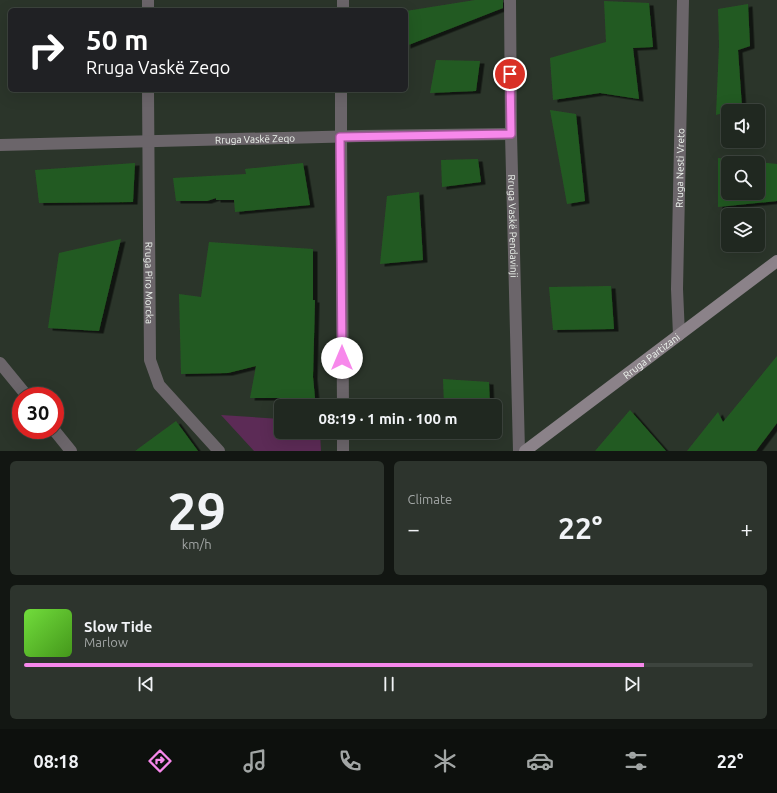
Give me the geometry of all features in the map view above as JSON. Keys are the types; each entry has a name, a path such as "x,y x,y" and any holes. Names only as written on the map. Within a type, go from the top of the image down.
{"street":[{"name":"Rruga Vaskë Pendavinji","path":"510,0 511,134 519,451"},
{"name":"Rruga Nesti Vreto","path":"679,335 677,289 683,0"},
{"name":"Rruga Piro Morcka","path":"148,92 150,360 159,385 219,451"},
{"path":"341,92 340,137 343,399"},
{"name":"Rruga Vaskë Zeqo","path":"0,145 511,134"},
{"name":"Rruga Partizani","path":"525,451 777,261"},
{"path":"0,363 19,387"},
{"path":"61,439 71,451"},
{"path":"343,439 343,451"}],"shaded area":[{"path":"221,415 274,419 274,439 320,439 321,451 254,451"}],"building":[{"path":"475,0 503,0 503,8 408,45 408,11"},
{"path":"604,1 649,3 653,47 633,48 639,99 600,93 553,100 550,58 606,42"},
{"path":"748,4 750,46 738,50 742,104 721,104 721,113 716,115 719,45 718,9"},
{"path":"436,60 480,61 476,91 430,93"},
{"path":"550,110 576,114 585,201 567,204"},
{"path":"718,158 721,158 721,200 765,200 765,163 777,164 777,201 718,207"},
{"path":"478,159 481,182 442,187 441,160"},
{"path":"135,163 133,202 39,203 35,170"},
{"path":"303,163 310,205 235,212 234,200 216,200 216,198 207,201 176,201 173,178 246,174 245,169"},
{"path":"419,192 423,260 380,264 387,196"},
{"path":"121,239 99,331 48,328 59,253"},
{"path":"209,242 313,249 313,300 315,300 313,377 315,398 250,398 256,366 228,373 181,374 179,294 201,297"},
{"path":"611,286 614,329 553,330 549,287"},
{"path":"777,356 777,423 756,451 687,451 718,412 723,422"},
{"path":"443,379 489,382 490,399 444,399"},
{"path":"630,410 666,451 595,451"},
{"path":"176,421 198,451 135,451"}],"route":[{"path":"342,358 340,137 511,134 510,74"}]}
